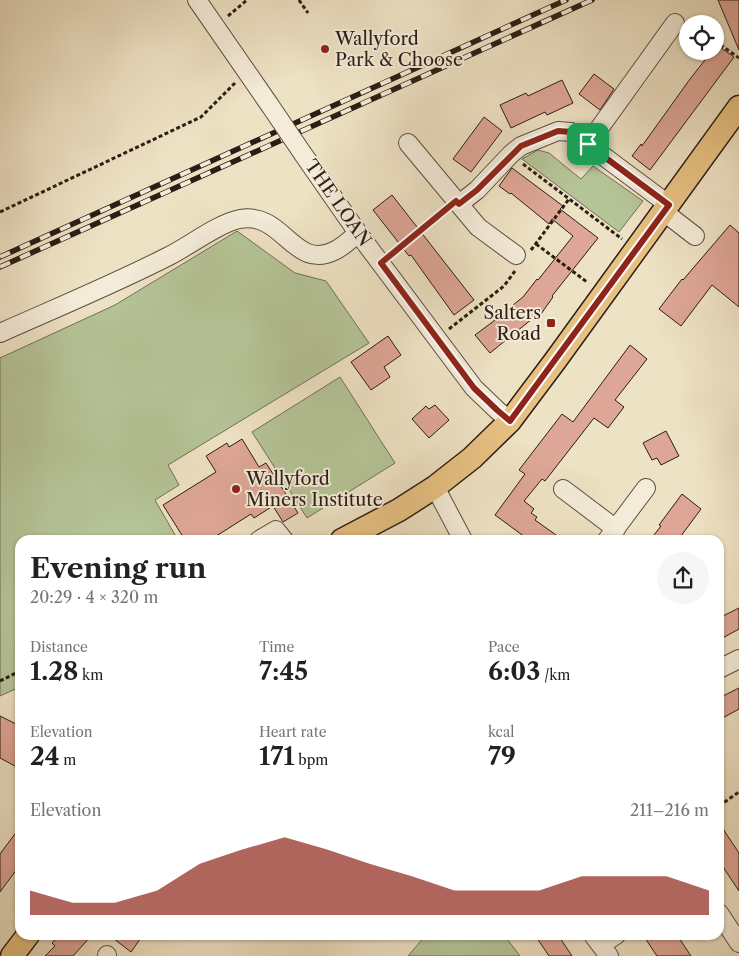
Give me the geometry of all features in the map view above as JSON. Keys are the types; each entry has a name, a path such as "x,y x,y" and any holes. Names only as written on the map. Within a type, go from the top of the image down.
{"main road":[{"path":"352,535 399,510 435,487 472,458 510,421 739,107"},
{"path":"12,956 24,940"}],"street":[{"name":"THE LOAN","path":"197,0 358,233 474,388 510,421"},
{"path":"588,144 675,22"},
{"path":"458,202 477,190 521,146 558,131 571,132 666,209 695,236"},
{"path":"408,142 478,227 521,259"},
{"path":"0,333 169,256 230,222 248,218 264,221 276,228 297,248 314,255 329,254 358,233"},
{"path":"435,487 459,535"},
{"path":"563,489 612,534 646,488"},
{"path":"268,535 276,530 280,535"},
{"path":"724,666 739,659"},
{"path":"724,920 739,943"}],"path":[{"path":"215,26 247,0"},
{"path":"299,0 308,13"},
{"path":"724,47 739,58"},
{"path":"0,212 200,116 239,80"},
{"path":"511,154 636,249"},
{"path":"437,339 504,286 521,259 536,244 570,199"},
{"path":"381,263 458,202"},
{"path":"536,244 603,294"},
{"path":"0,680 15,673"},
{"path":"724,802 739,792"}],"green space":[{"path":"538,150 549,153 581,179 593,166 643,201 619,232 522,159"},
{"path":"237,231 295,273 326,281 369,343 168,465 179,485 155,500 175,535 15,535 15,689 0,696 0,358 115,305"},
{"path":"340,377 395,463 307,518 252,432"},
{"path":"422,940 508,940 520,956 408,956"}],"building":[{"path":"718,0 739,0 739,50"},
{"path":"724,50 734,57 650,170 632,156 641,144 642,146 705,60 724,60"},
{"path":"594,74 614,89 600,110 579,94"},
{"path":"562,80 573,103 547,115 545,112 511,128 500,105 526,93 528,96"},
{"path":"484,117 502,131 471,172 453,159"},
{"path":"512,168 563,206 560,209 598,238 552,296 541,314 490,353 475,335 523,297 573,236 552,219 549,224 511,193 499,186"},
{"path":"392,195 474,300 454,315 411,255 409,256 373,210"},
{"path":"730,225 739,233 739,307 712,285 681,326 659,309 682,279"},
{"path":"388,336 401,355 384,367 390,377 371,390 351,362"},
{"path":"630,345 647,359 615,400 624,407 608,428 594,418 545,481 542,479 524,501 534,509 531,513 537,517 535,520 556,535 522,535 495,515 525,474 519,470 562,414 573,422"},
{"path":"435,405 449,420 429,438 412,419 426,406 429,409"},
{"path":"666,431 679,456 661,465 657,458 652,460 643,443"},
{"name":"Wallyford Miners Institute","path":"242,439 259,467 266,463 298,513 283,522 273,506 254,518 251,514 218,535 182,535 163,505 216,472 206,456 227,443 229,447"},
{"path":"682,494 701,509 682,535 654,535 661,526 659,525"},
{"path":"739,608 739,629 724,637 724,616"},
{"path":"739,688 739,709 724,717 724,696"},
{"path":"0,716 15,724 15,766 0,758"},
{"path":"724,830 739,853 739,891 724,868"},
{"path":"15,834 15,872 0,892 0,854"},
{"path":"55,940 87,940 73,956 45,956 55,946 52,943"},
{"path":"115,940 139,940 131,952"},
{"path":"538,940 561,940 572,956 549,956"},
{"path":"646,940 680,940 691,956 657,956"}],"railway":[{"path":"0,257 566,0"},
{"path":"0,267 592,0"}],"place":[{"name":"Wallyford Park & Choose","path":"325,49"},
{"name":"Salters Road","path":"551,323"},
{"name":"Wallyford Miners Institute","path":"236,489"}],"route":[{"path":"558,131 571,132 588,144 669,205 510,421 474,388 381,263 456,201 459,204 477,190 521,146 558,131"}]}
